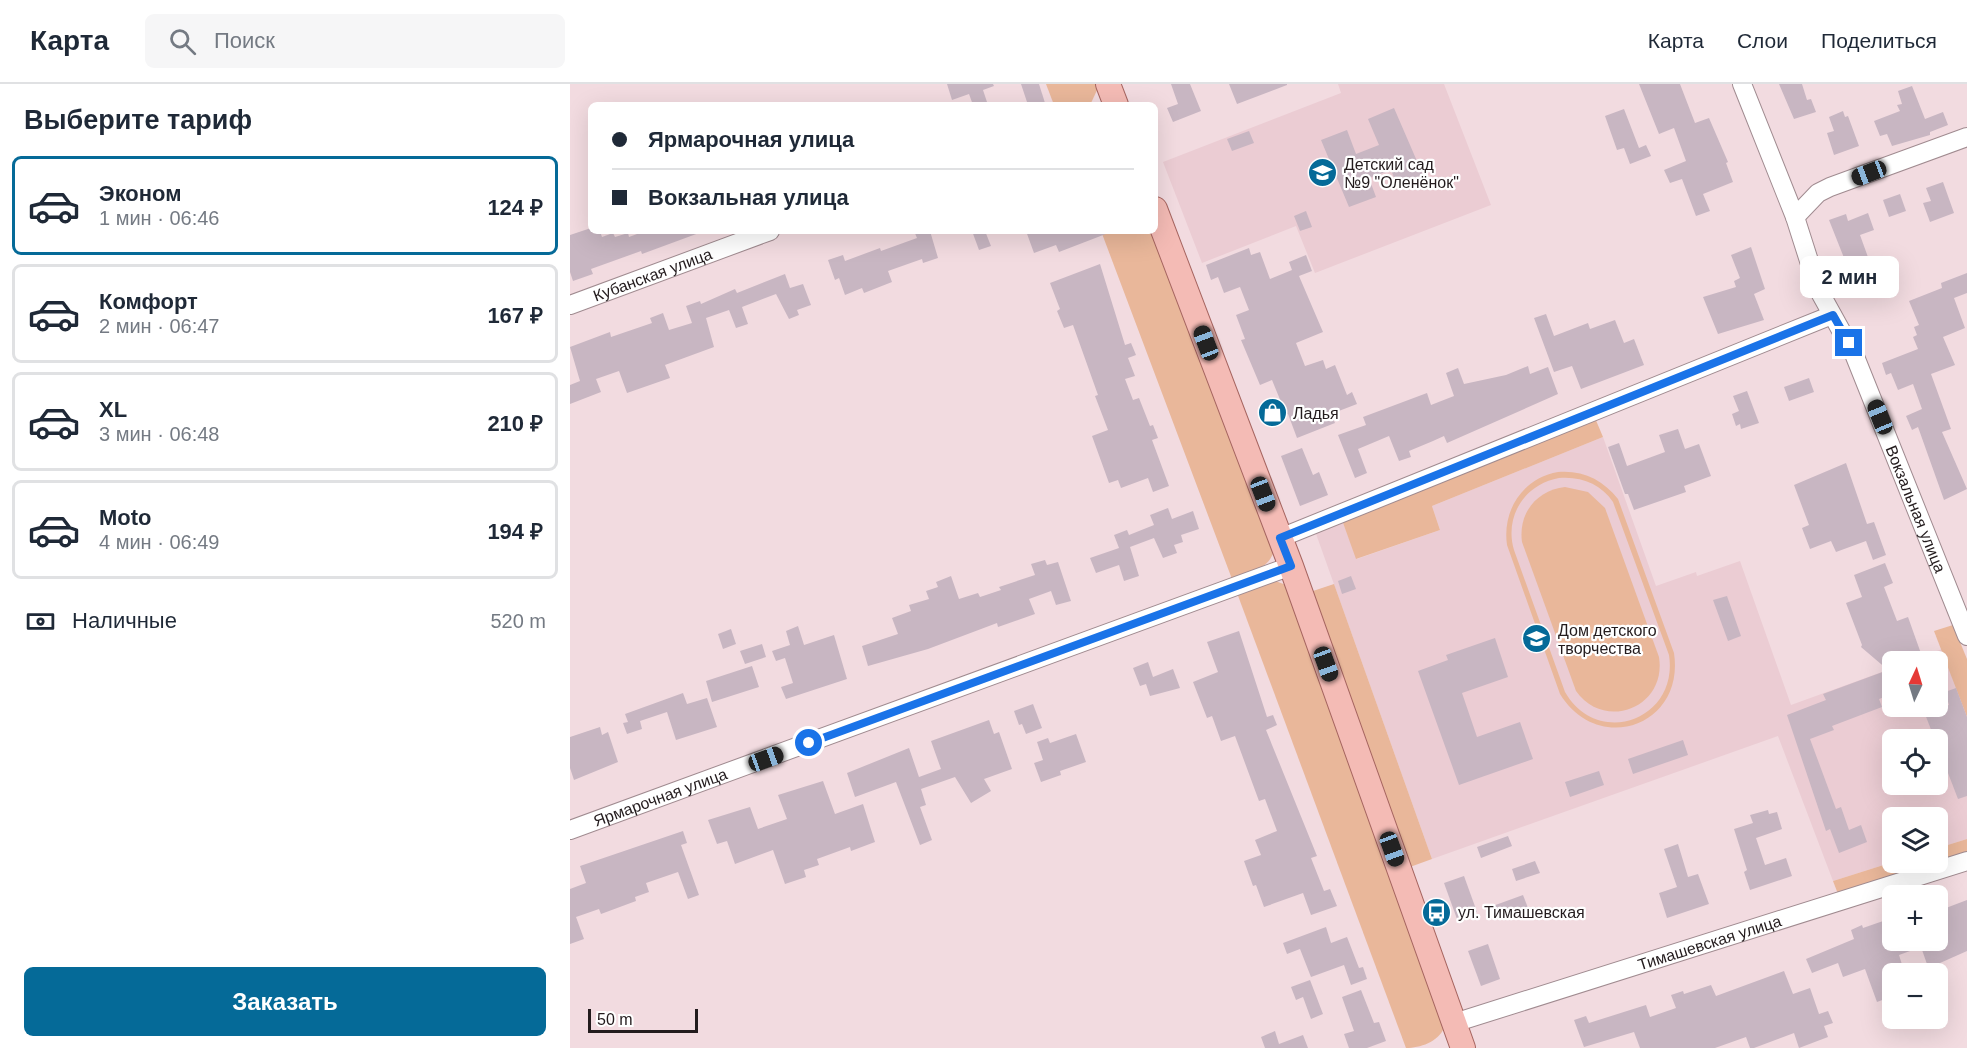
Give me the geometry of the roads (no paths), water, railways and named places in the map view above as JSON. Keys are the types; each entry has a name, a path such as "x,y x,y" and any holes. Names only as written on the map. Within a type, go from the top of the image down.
{"main road":[{"path":"1158,217 1291,566 1455,1040"}],"street":[{"name":"Вокзальная улица","path":"1742,84 1795,217 1818,289 1854,354 1966,632"},
{"path":"1795,217 1818,194 1830,187 1967,136"},
{"name":"Кубанская улица","path":"570,305 762,234"},
{"path":"1280,538 1833,315"},
{"name":"Ярмарочная улица","path":"570,830 1291,566"},
{"name":"Тимашевская улица","path":"1455,1040 1967,861"}],"place":[{"name":"Детский сад №9 \"Оленёнок\"","path":"1323,173"},
{"name":"Ладья","path":"1272,413"},
{"name":"Дом детского творчества","path":"1537,639"},
{"name":"ул. Тимашевская","path":"1437,912"}]}
